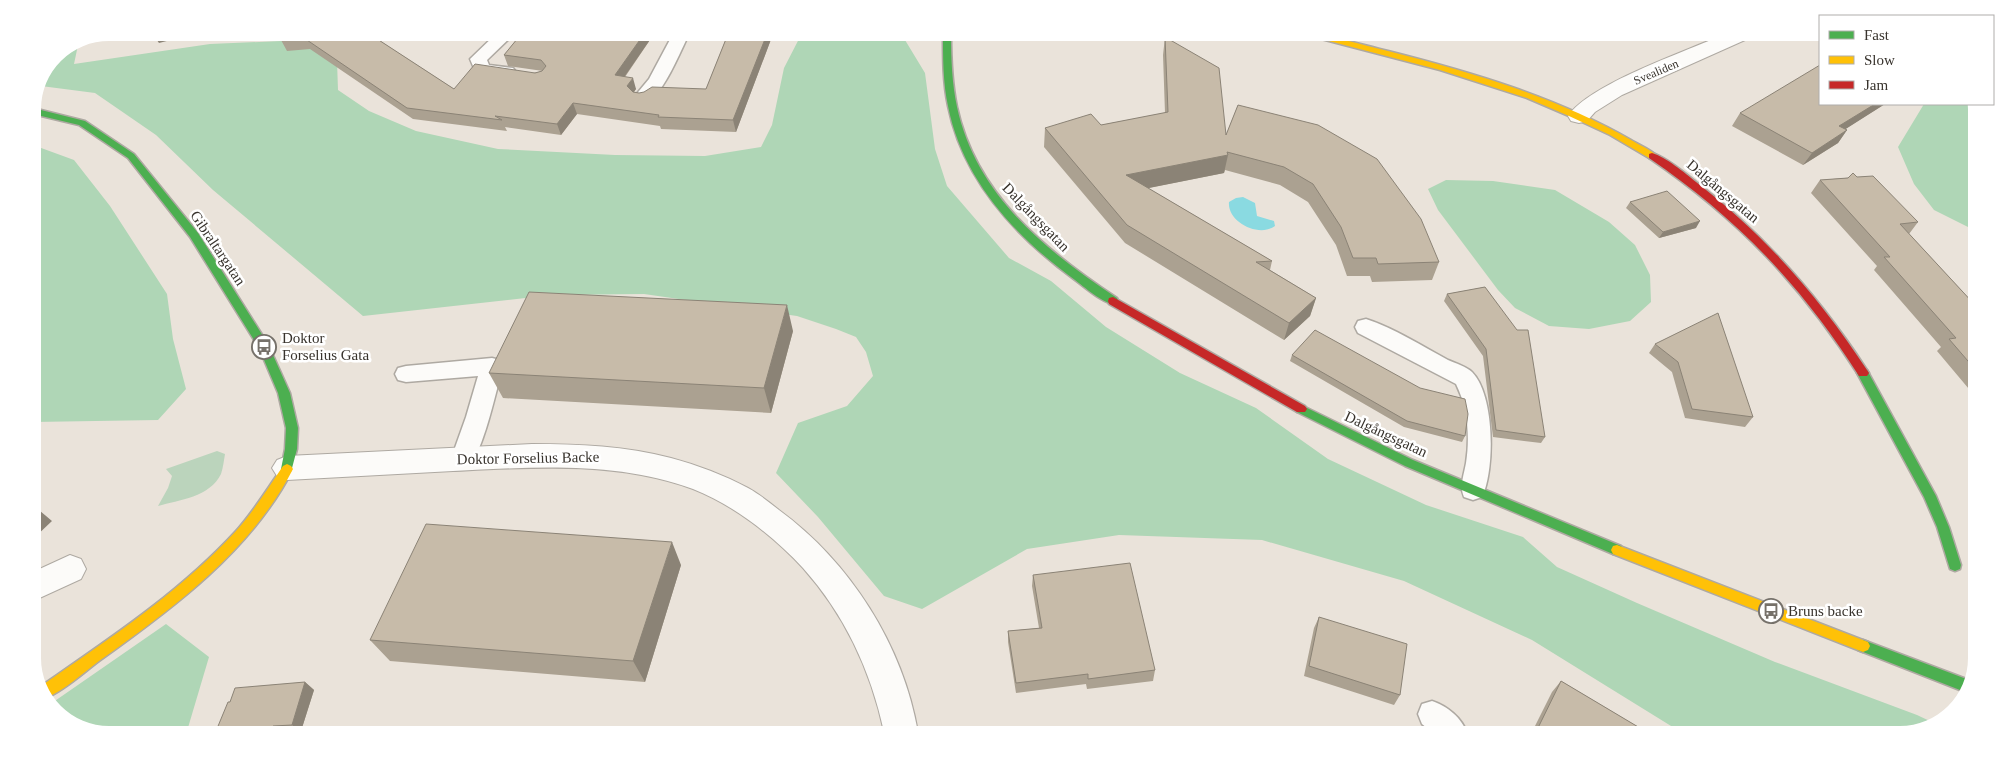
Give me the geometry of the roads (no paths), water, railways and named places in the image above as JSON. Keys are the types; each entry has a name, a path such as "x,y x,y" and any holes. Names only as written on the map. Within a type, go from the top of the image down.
{"street":[{"name":"Dalgångsgatan","path":"947,41 949,96 966,152 982,182 1041,248 1084,283 1148,324 1276,396 1364,442 1662,569 1962,684"},
{"name":"Dalgångsgatan","path":"1333,41 1464,75 1531,97 1579,116 1636,145 1706,195 1755,238 1801,285 1830,323 1870,385 1938,514 1956,565"},
{"name":"Svealiden","path":"1579,116 1614,90 1727,41"},
{"name":"Gibraltargatan","path":"41,113 82,123 131,156 194,235 264,347 284,393 292,428 287,468"},
{"name":"Doktor Forselius Backe","path":"287,468 527,455 610,458 678,471 739,498 794,538 820,564 848,602 876,648 897,707 901,726"},
{"path":"49,689 106,649 203,571 248,525 275,491 287,468"},
{"path":"41,583 70,569"}],"lane":[{"path":"497,41 478,58 482,68 520,74"},
{"path":"643,97 657,81 677,41"},
{"path":"1366,327 1464,378 1474,397 1479,423 1478,462 1473,490"},
{"path":"406,374 492,366 478,417 463,459"},
{"path":"1432,714 1445,726"}],"water":[{"path":"1243,197 1255,203 1257,216 1274,221 1275,226 1261,230 1253,229 1238,222 1233,216 1229,202"}],"place":[{"name":"Doktor Forselius Gata","path":"264,347"},
{"name":"Bruns backe","path":"1771,611"}]}
